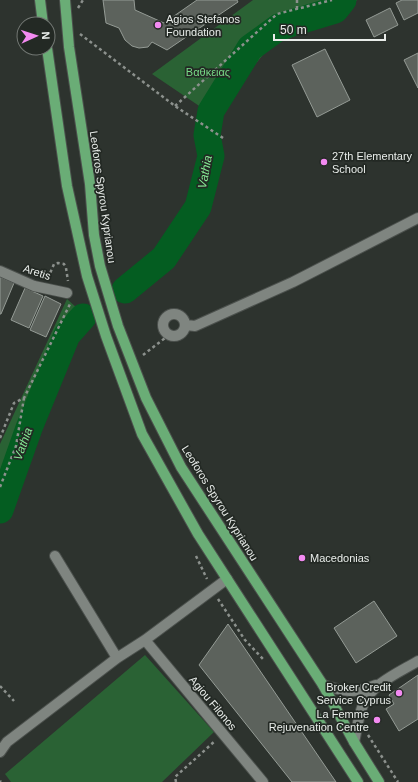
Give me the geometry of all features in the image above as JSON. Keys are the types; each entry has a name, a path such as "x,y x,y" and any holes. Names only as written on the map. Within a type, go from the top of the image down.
{"main road":[{"path":"40,0 42,16"},
{"name":"Leoforos Spyrou Kyprianou","path":"65,0 69,46 90,184 94,235 100,266 118,326 146,398 181,467 324,685 354,742 379,782"},
{"path":"48,56 67,186 87,276 102,324 142,434 198,534 358,782"}],"street":[{"path":"186,325 195,326 293,282 418,218"},
{"name":"Aretis","path":"0,271 34,286 70,295"},
{"path":"171,314 178,314 184,319 186,325 180,335 169,335 166,333 163,326 165,318 171,314"},
{"path":"55,556 117,658"},
{"path":"0,752 7,742 117,658 145,640 227,579"},
{"name":"Agiou Filonos","path":"145,640 264,782"},
{"path":"354,742 363,703 374,688 418,660"},
{"path":"324,685 351,692 362,690 385,681"}],"path":[{"path":"77,10 83,0"},
{"path":"297,0 297,9"},
{"path":"175,106 277,14 332,0"},
{"path":"79,34 175,106 223,138"},
{"path":"0,487 16,446 24,398 70,295"},
{"path":"139,358 169,335"},
{"path":"0,438 14,403 24,398"},
{"path":"0,686 14,701"},
{"path":"359,716 365,721 367,735 398,782"},
{"path":"176,782 175,777 223,734"}],"green space":[{"name":"Βαθκειας","path":"253,0 357,0 344,16 270,46 214,116 152,74"},
{"path":"67,299 78,309 0,504 0,444"},
{"path":"145,655 214,732 162,782 11,782 5,774"}],"building":[{"name":"Agios Stefanos Foundation","path":"103,0 134,0 135,10 164,23 197,0 237,0 238,2 167,50 152,42 148,47 139,48 132,46 125,40 119,28 106,23"},
{"path":"402,0 418,0 418,13 404,20 396,3"},
{"path":"390,8 398,25 374,37 366,20"},
{"path":"325,49 350,100 317,117 292,65"},
{"path":"418,53 418,88 404,60"},
{"path":"0,277 14,283 1,314 0,314"},
{"path":"25,288 43,296 29,328 11,320"},
{"path":"45,296 61,304 46,337 30,330"},
{"path":"374,601 397,636 356,663 334,628"},
{"path":"228,624 336,782 292,782 199,665"},
{"path":"418,675 418,719 399,731 386,709 394,704 389,695"}],"waterway":[{"name":"Vathia","path":"125,290 164,258 198,207 211,156 207,135 211,111 250,48 279,27 335,10 343,0"},
{"name":"Vathia","path":"0,510 29,428 67,335 83,317"}],"place":[{"name":"Agios Stefanos Foundation","path":"158,25"},
{"name":"27th Elementary School","path":"324,162"},
{"name":"Macedonias","path":"302,558"},
{"name":"Broker Credit Service Cyprus","path":"399,693"},
{"name":"La Femme Rejuvenation Centre","path":"377,720"}]}
